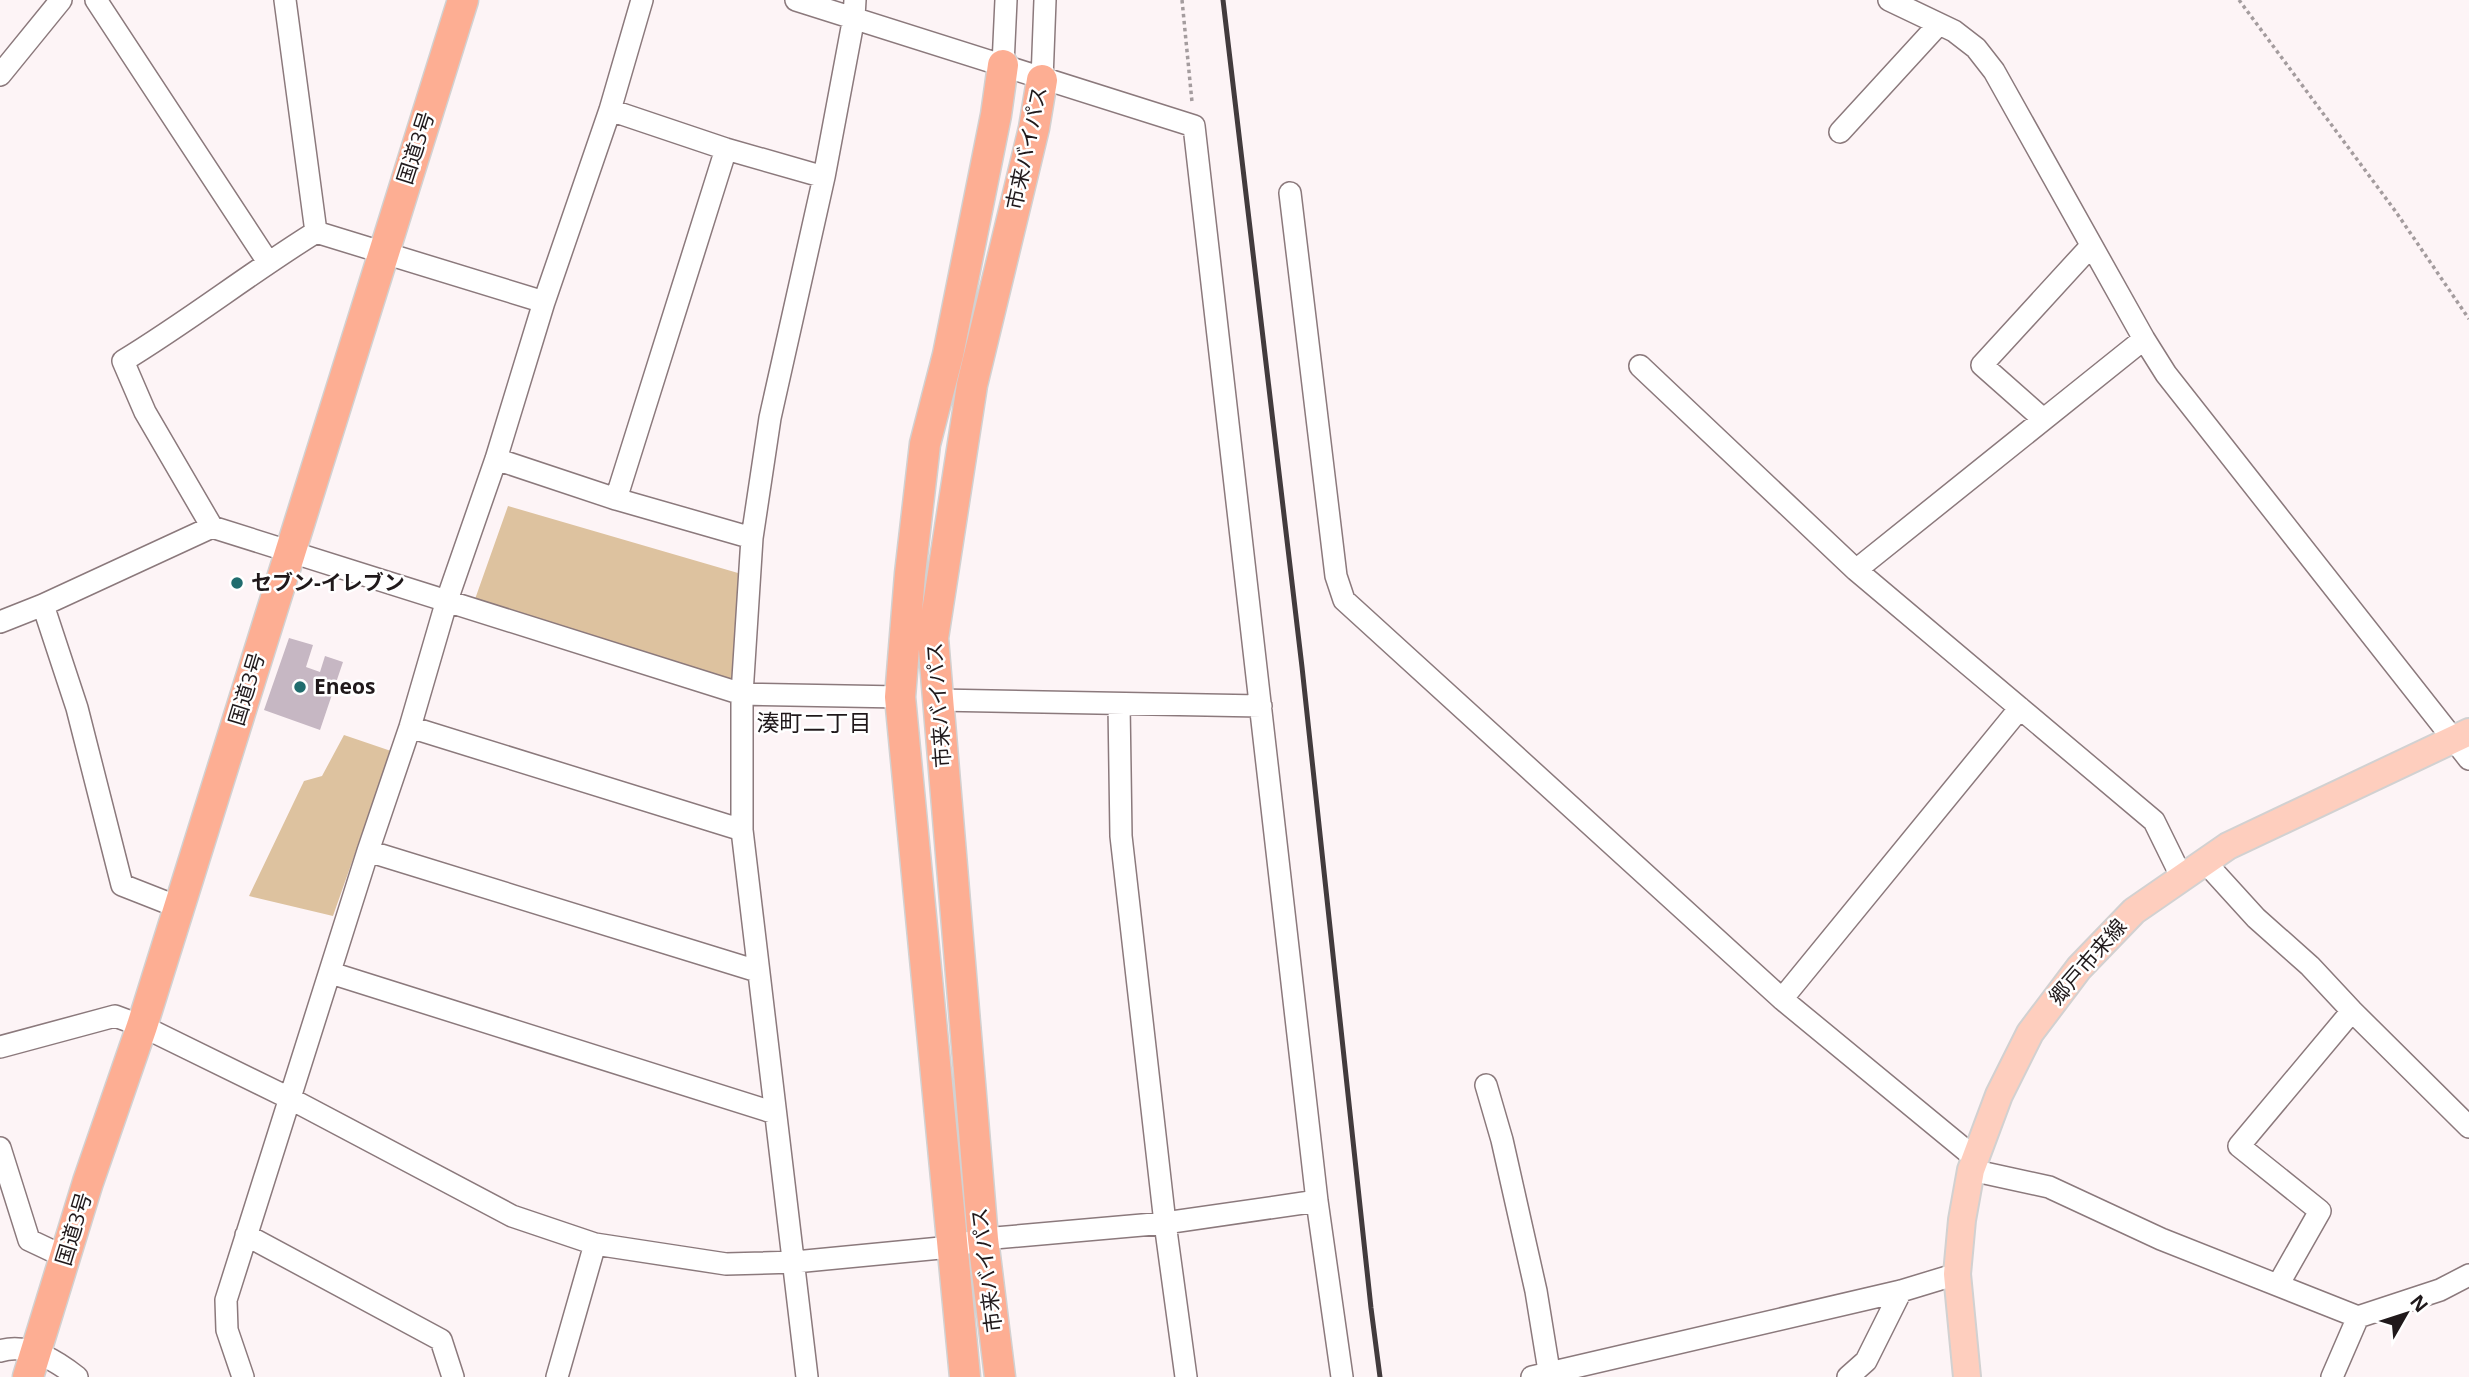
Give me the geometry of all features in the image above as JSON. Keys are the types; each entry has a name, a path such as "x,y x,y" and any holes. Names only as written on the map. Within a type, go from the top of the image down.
{"highway":[{"name":"国道3号","path":"32,1364 88,1182 142,1026 463,0"},
{"name":"市来バイパス","path":"965,1377 900,697 910,574 925,444 948,355 996,114 1003,65"},
{"name":"市来バイパス","path":"1000,1377 983,1239 933,638 972,385 1034,128 1042,80"}],"main road":[{"name":"郷戸市来線","path":"1967,1377 1957,1274 1962,1220 1973,1164 1999,1095 2030,1033 2079,968 2134,911 2228,846 2464,744"}],"street":[{"path":"0,75 61,0"},
{"path":"96,0 268,262"},
{"path":"285,0 316,232"},
{"path":"243,1377 227,1330 226,1300 410,727 447,600 610,110 642,0"},
{"path":"796,0 854,9 1042,80 1194,126 1317,1201 1342,1377"},
{"name":"市来バイパス","path":"1003,65 1006,0"},
{"name":"市来バイパス","path":"1042,80 1045,0"},
{"path":"1889,0 1954,31 1976,48 1994,71 2166,374 2464,744"},
{"path":"807,1377 742,830 742,694 752,538 770,418 824,177 854,9"},
{"path":"1840,132 1939,24"},
{"path":"610,110 726,149 824,177"},
{"path":"616,499 726,149"},
{"path":"1290,193 1336,576 1344,600 1783,999 1973,1164 2049,1186 2161,1239 2358,1317 2440,1290 2469,1275"},
{"path":"212,527 145,412 123,361 173,331 268,262 316,232 544,302"},
{"path":"2043,419 1982,365 2091,246"},
{"path":"1856,569 2144,339"},
{"path":"1640,366 1856,569 2154,821 2182,878"},
{"path":"496,459 616,499 752,538"},
{"path":"1,619 43,605 212,527 742,694 900,697"},
{"path":"43,605 77,708 122,885 178,907"},
{"path":"937,700 1261,706"},
{"path":"1119,704 1121,836 1165,1223 1186,1377"},
{"path":"1783,999 2020,708"},
{"path":"410,727 742,830"},
{"path":"368,851 757,971"},
{"path":"2204,862 2256,918 2310,966 2469,1127"},
{"path":"331,973 775,1113"},
{"path":"2278,1285 2320,1211 2239,1146 2352,1011"},
{"path":"0,1047 115,1016 142,1026 289,1098 512,1216 595,1244 726,1264 794,1262 951,1247 983,1239 1165,1223 1317,1201"},
{"path":"1486,1085 1502,1140 1536,1290 1544,1376 1901,1291 1957,1274"},
{"path":"0,1148 29,1240 65,1257"},
{"path":"246,1235 441,1340 453,1377"},
{"path":"557,1377 595,1244"},
{"path":"1848,1377 1866,1361 1901,1291"},
{"path":"2332,1377 2358,1317"},
{"path":"0,1351 10,1348 32,1364 77,1377"}],"path":[{"path":"1182,0 1194,126"},
{"path":"2239,0 2396,212 2469,319"}],"shaded area":[{"path":"508,506 738,573 737,686 474,602"},
{"path":"344,735 391,751 333,916 249,896 304,781 322,776"}],"building":[{"path":"289,638 313,645 306,667 320,672 325,656 343,662 320,730 264,710"}],"railway":[{"path":"1223,0 1302,667 1380,1377"}],"place":[{"name":"セブン-イレブン","path":"237,583"},
{"name":"Eneos","path":"300,687"}],"district":[{"name":"湊町二丁目","path":"814,723"}]}
